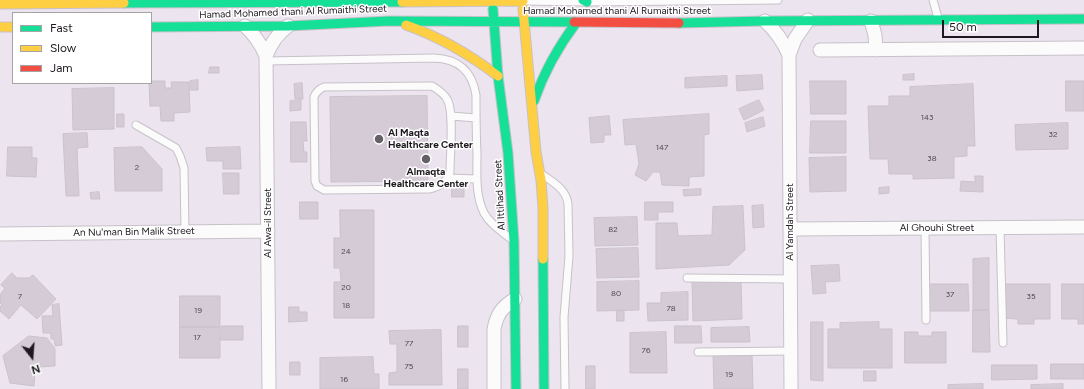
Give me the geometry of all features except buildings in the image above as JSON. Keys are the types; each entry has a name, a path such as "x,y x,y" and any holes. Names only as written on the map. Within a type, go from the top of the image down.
{"main road":[{"name":"Al Ittihad Street","path":"492,0 498,76 508,153 514,241 516,389"},
{"name":"Hamad Mohamed thani Al Rumaithi Street","path":"0,4 523,0"},
{"path":"523,0 536,152 540,173 543,208 544,389"},
{"name":"Hamad Mohamed thani Al Rumaithi Street","path":"152,27 288,26 389,20 662,23 808,20 871,21 1084,19"},
{"path":"389,20 444,40 481,62 498,76"},
{"path":"532,106 551,60 562,41 576,23"},
{"path":"0,27 12,27"}],"street":[{"name":"Al Yamdah Street","path":"791,389 789,55 795,39 808,20"},
{"name":"Al Yamdah Street","path":"765,21 780,37 789,55"},
{"path":"871,21 875,35 876,50"},
{"name":"Al Awa-il Street","path":"245,26 263,49 266,59 269,389"},
{"name":"Al Awa-il Street","path":"266,59 272,42 288,26"},
{"path":"820,50 1084,48"},
{"name":"Al Ghouhi Street","path":"790,229 1084,227"},
{"name":"An Nu'man Bin Malik Street","path":"0,234 268,231"},
{"path":"494,389 494,328 496,319 506,304 514,299"}],"lane":[{"name":"Hamad Mohamed thani Al Rumaithi Street","path":"523,0 778,0"},
{"path":"933,0 938,20"},
{"path":"266,59 443,58 460,64 472,78 475,86 477,179 479,200 484,213 493,224 514,241"},
{"path":"432,86 438,89 449,103 451,116 450,172 448,178 440,185 429,189 320,189 315,181 314,97 317,91 324,87 432,86"},
{"path":"451,116 476,118"},
{"path":"136,125 176,148 180,156 184,168 185,232"},
{"path":"540,173 562,189 567,198 568,204 570,243 564,317 565,389"},
{"path":"448,178 477,179"},
{"path":"925,228 926,320"},
{"path":"1000,228 1003,343"},
{"path":"687,278 790,279"},
{"path":"698,352 791,351"}],"traffic: fast":[{"path":"583,0 587,2"},
{"path":"124,3 402,2"},
{"path":"493,9 498,76 508,153 514,241 516,389"},
{"path":"679,23 1084,19"},
{"path":"152,27 288,26 389,21 574,22"},
{"path":"534,101 552,60 576,23"},
{"path":"543,259 544,389"}],"traffic: slow":[{"path":"402,2 523,1"},
{"path":"0,4 124,3"},
{"path":"523,9 536,152 541,180 543,208 543,259"},
{"path":"406,25 431,35 454,47 476,60 498,76"},
{"path":"0,27 12,27"}],"traffic: jam":[{"path":"574,22 679,23"}],"place":[{"name":"Al Maqta Healthcare Center","path":"379,139"},
{"name":"Almaqta Healthcare Center","path":"426,159"}]}
